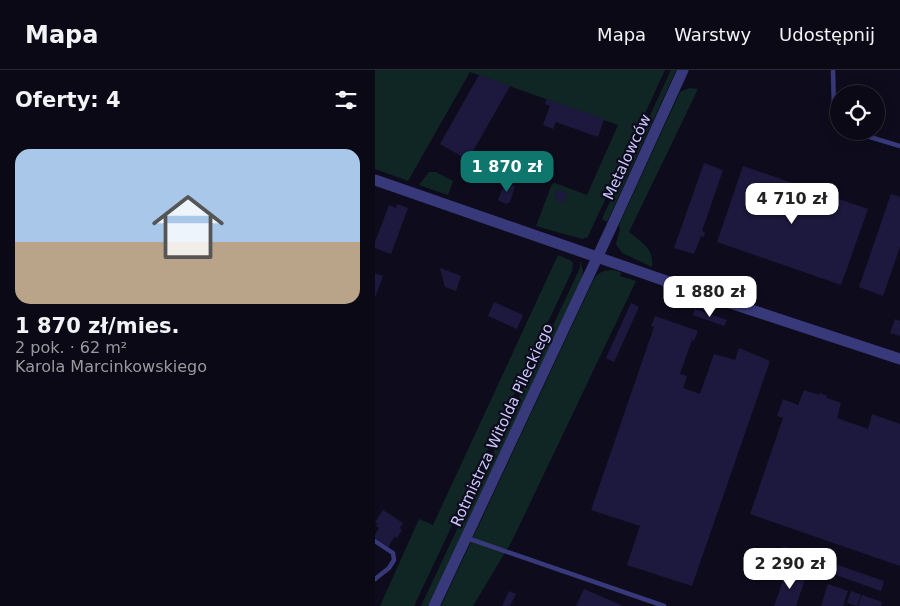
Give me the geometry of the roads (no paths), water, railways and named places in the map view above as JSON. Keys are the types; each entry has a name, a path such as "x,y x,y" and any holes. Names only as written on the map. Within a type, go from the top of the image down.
{"street":[{"name":"Metalowców","path":"597,256 683,70"},
{"path":"375,180 900,360"},
{"name":"Rotmistrza Witolda Pileckiego","path":"434,606 597,256"}],"lane":[{"path":"833,70 833,85"},
{"path":"880,140 900,146"},
{"path":"466,538 664,606"},
{"path":"375,541 393,553 394,560 389,568 375,579"}]}
